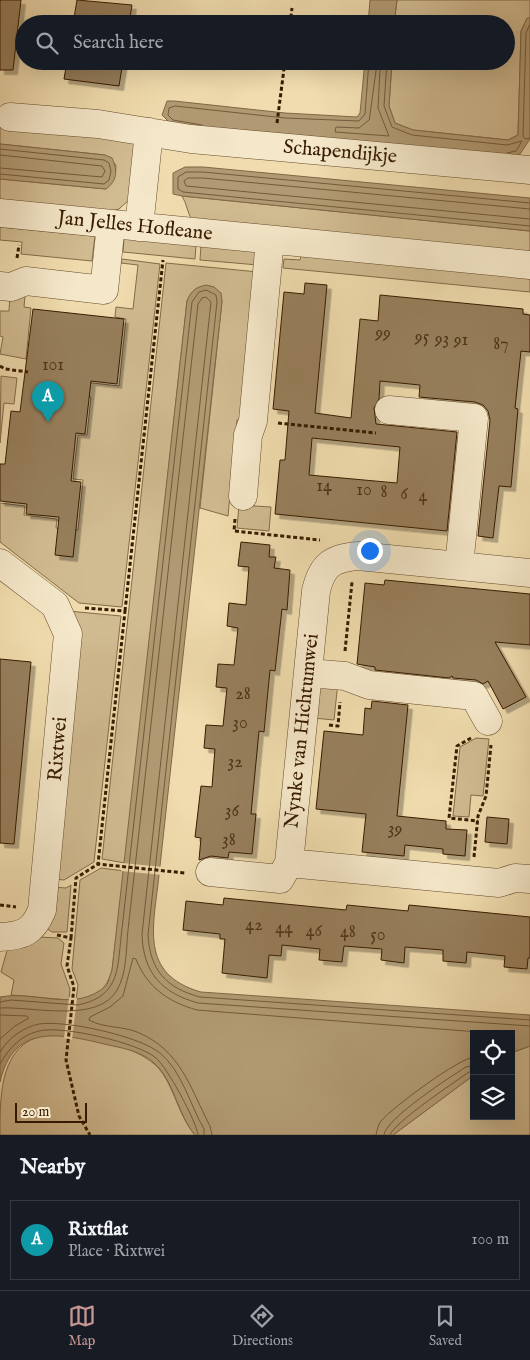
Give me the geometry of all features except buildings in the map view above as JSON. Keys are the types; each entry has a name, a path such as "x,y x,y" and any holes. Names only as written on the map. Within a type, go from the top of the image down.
{"street":[{"name":"Schapendijkje","path":"10,117 98,124 191,139 530,170"},
{"path":"139,227 149,132"},
{"name":"Jan Jelles Hofleane","path":"0,213 530,265"},
{"path":"0,286 11,287 26,281 104,290 111,224"},
{"path":"242,496 248,435 253,421 270,240"},
{"path":"389,410 474,418 460,566"},
{"path":"342,558 358,556 530,573"},
{"name":"Nynke van Hichtumwei","path":"289,863 308,673 320,576 328,565 342,558"},
{"name":"Rixtwei","path":"0,563 55,605 66,629 68,644 43,905 38,919 29,930"},
{"path":"308,673 345,676 368,685 474,696 485,731"},
{"path":"210,872 280,878 289,863 499,883 515,878 530,880"},
{"path":"0,937 17,937 29,930"}],"path":[{"path":"291,15 292,8"},
{"path":"278,112 284,70"},
{"path":"98,864 163,260"},
{"path":"0,366 28,372"},
{"path":"253,421 387,434 389,410"},
{"path":"242,496 236,504 234,531 325,540 342,558"},
{"path":"55,605 125,611"},
{"path":"472,880 478,821 486,796 485,731 457,746 449,818 478,821"},
{"path":"90,1135 79,1116 70,1084 66,1060 74,993 74,986 67,966 76,878 98,864 167,871"},
{"path":"29,930 70,938"}],"shaded area":[{"path":"397,0 530,0 530,18 527,19 521,31 518,135 508,140 413,130 395,123 389,106 391,70 515,70 515,15 395,15"},
{"path":"0,123 135,136 130,199 119,209 112,211 0,201 0,179 106,189 114,178 116,165 105,155 0,144"},
{"path":"182,196 530,231 530,252 192,220"},
{"path":"0,227 95,236 92,261 21,254 22,242 0,240"},
{"path":"124,238 196,245 195,259 123,252"},
{"path":"201,246 260,251 258,265 200,260"},
{"path":"301,255 530,278 530,292 283,268 284,259 300,260"},
{"path":"122,259 160,264 122,607 79,603 0,542 0,503 25,506 24,515 57,519 56,528 78,530 83,480 73,479 78,435 87,435 91,397 73,395 75,381 119,386 126,319 115,317 116,307 133,309 138,265 121,263"},
{"path":"166,263 258,272 244,419 237,420 228,516 200,508 222,301 214,287 205,286 194,290 187,301 125,863 102,859"},
{"path":"10,295 25,296 24,307 31,308 26,359 0,354 3,337 0,336 0,311 9,311"},
{"path":"1,376 17,378 14,404 4,403 0,443"},
{"path":"239,505 271,507 269,531 237,528"},
{"path":"68,611 121,616 94,862 64,880 54,879"},
{"path":"317,680 338,682 334,720 313,718"},
{"path":"476,738 489,739 483,796 471,795 469,817 453,816 460,747"},
{"path":"101,868 124,871 112,970 107,983 100,991 76,1000 78,985 72,969 80,880"},
{"path":"71,885 67,932 52,932 46,928 53,887 66,888"},
{"path":"39,937 58,938 64,943 61,964 70,989 69,1000 11,995 14,980 1,972 8,947"},
{"path":"49,1034 78,1037 111,1044 127,1049 154,1064 163,1074 185,1121 195,1135 0,1135 3,1086 6,1071 12,1058 21,1047 33,1039"},
{"path":"530,1046 530,1135 393,1135 470,1078 470,1120 515,1120 515,1052"}],"water":[{"path":"370,0 397,0 395,15 369,15"},
{"path":"527,18 530,18 530,139 518,157 171,124 162,115 167,101 174,101 285,113 357,117 360,113 364,70 391,70 389,106 395,123 413,130 508,140 518,135 521,31"},
{"path":"0,144 105,155 112,158 114,163 116,171 114,179 106,189 0,179"},
{"path":"185,167 203,167 530,198 530,231 173,194 173,173"},
{"path":"206,285 214,287 221,293 222,301 153,929 154,946 159,960 167,973 181,984 201,992 530,1015 530,1046 515,1052 515,1030 470,1030 470,1078 393,1135 195,1135 189,1127 166,1078 148,1058 130,1050 71,1037 40,1037 27,1042 15,1050 6,1063 0,1082 0,997 28,996 69,1000 82,998 95,994 107,985 112,970 187,301 194,290"}],"pier":[{"path":"122,863 163,867 162,875 121,871"},
{"path":"69,997 77,998 72,1040 64,1038"}],"place":[{"name":"Rixtflat","path":"48,422"}]}
